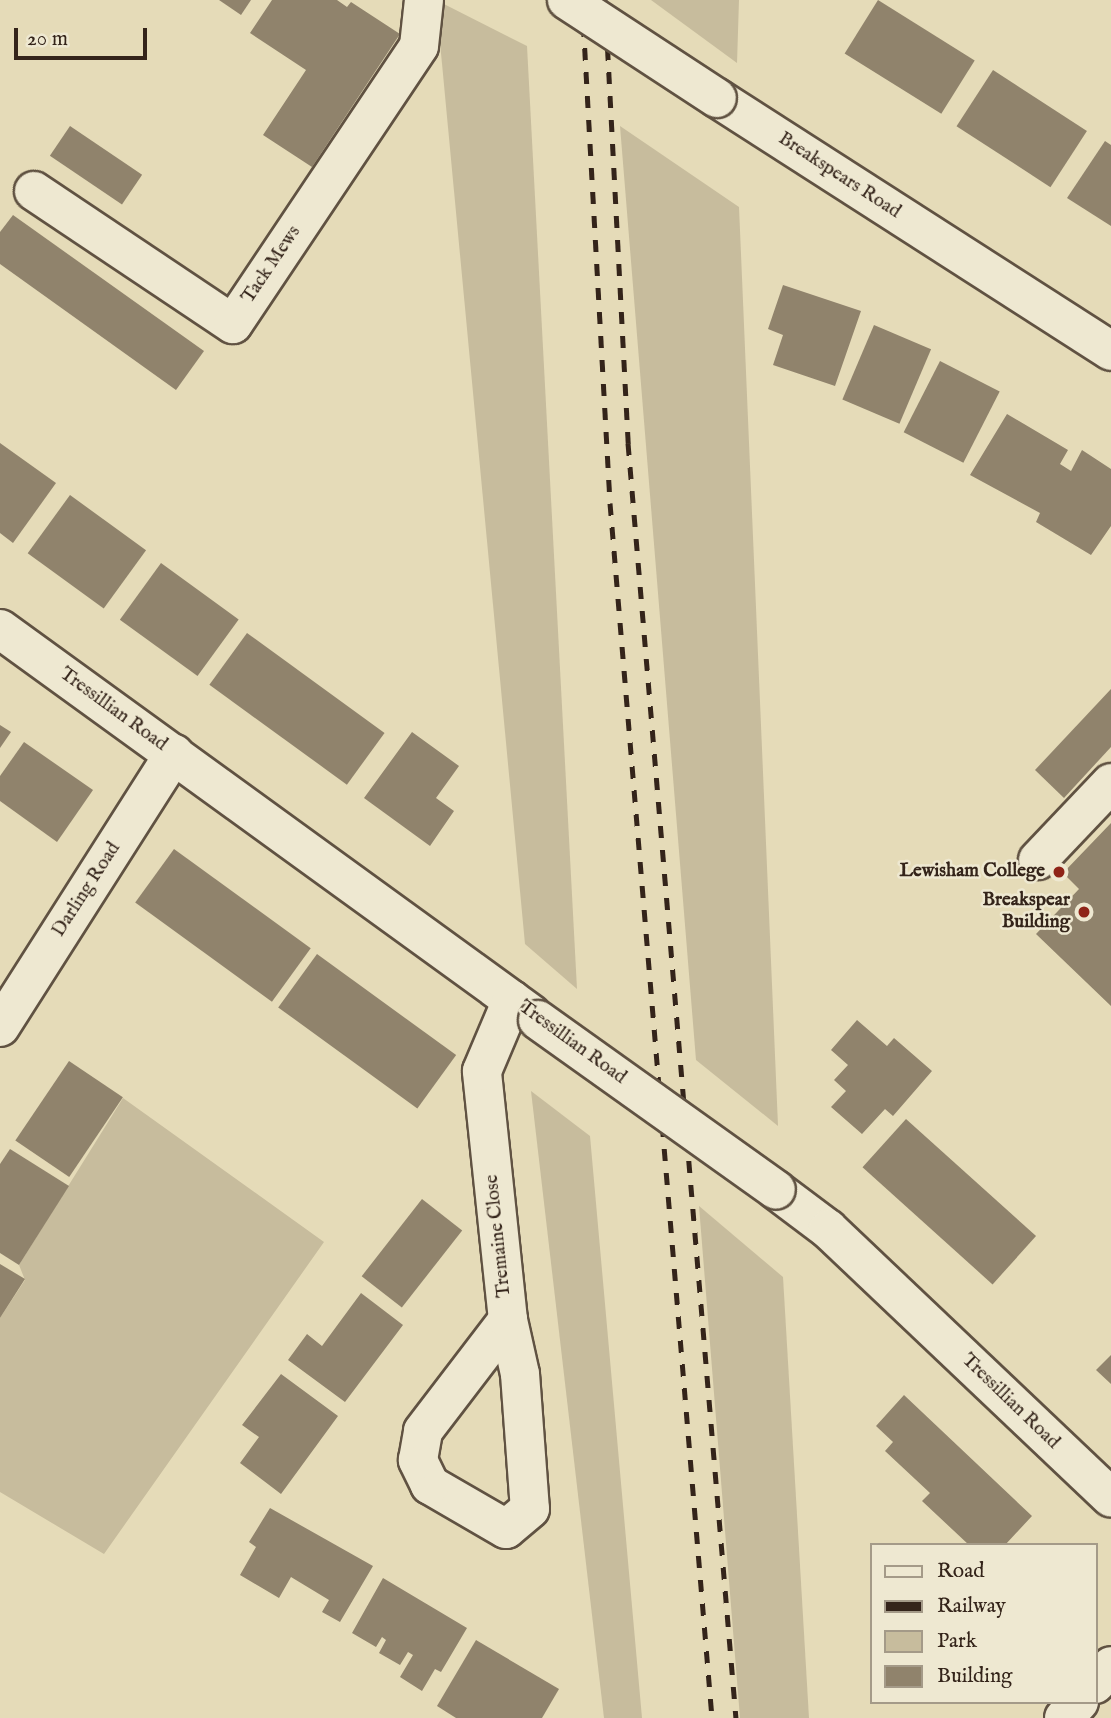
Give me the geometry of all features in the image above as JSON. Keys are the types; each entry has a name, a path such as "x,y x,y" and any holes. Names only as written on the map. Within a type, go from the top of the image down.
{"street":[{"name":"Tack Mews","path":"34,191 233,324 419,46 424,0"},
{"name":"Breakspears Road","path":"567,0 1111,351"},
{"name":"Tressillian Road","path":"0,629 828,1229 1107,1487"},
{"name":"Darling Road","path":"0,1027 174,754"},
{"path":"1038,860 1111,783"},
{"name":"Tremaine Close","path":"508,1320 424,1432 418,1460 430,1485 506,1529 530,1509 520,1374 508,1320 482,1070 525,1010"},
{"path":"1097,1682 1111,1666"},
{"path":"1064,1718 1077,1704"}],"green space":[{"path":"436,0 527,46 577,989 525,944"},
{"path":"651,0 739,0 737,63"},
{"path":"620,126 739,207 778,1126 696,1060"},
{"path":"531,1091 590,1136 642,1718 604,1718"},
{"path":"123,1098 324,1242 104,1554 0,1492 0,1318 25,1280 19,1265"},
{"path":"699,1206 783,1277 809,1718 740,1718"}],"building":[{"path":"219,0 251,0 241,15"},
{"path":"272,0 337,0 347,7 351,2 400,34 312,167 263,135 306,70 250,33"},
{"path":"878,0 975,60 941,114 845,53"},
{"path":"993,70 1087,131 1050,187 957,126"},
{"path":"70,126 142,175 122,204 50,156"},
{"path":"1105,141 1111,145 1111,226 1067,198"},
{"path":"13,215 204,351 176,390 0,264 0,232"},
{"path":"783,285 861,311 835,386 773,365 783,335 768,329"},
{"path":"874,325 931,349 899,424 842,400"},
{"path":"940,361 1000,391 963,463 904,432"},
{"path":"1007,414 1068,450 1060,464 1071,471 1082,450 1111,469 1111,526 1091,555 1036,522 1040,513 970,475"},
{"path":"0,443 56,483 13,543 0,533"},
{"path":"70,495 146,550 104,609 28,553"},
{"path":"161,563 239,619 198,676 120,620"},
{"path":"247,633 385,733 347,785 209,685"},
{"path":"1111,689 1111,747 1064,798 1035,770"},
{"path":"0,725 11,732 0,748"},
{"path":"412,732 459,766 436,798 454,811 430,846 364,798"},
{"path":"24,742 93,790 57,842 0,801 0,776"},
{"name":"Breakspear Building","path":"1111,823 1111,1006 1036,934 1079,889 1063,873"},
{"path":"174,849 311,948 272,1002 135,902"},
{"path":"317,954 456,1055 417,1108 278,1007"},
{"path":"857,1020 887,1046 894,1038 932,1071 893,1116 885,1109 862,1134 831,1107 846,1091 834,1080 848,1065 831,1050"},
{"path":"69,1061 123,1097 69,1177 15,1141"},
{"path":"906,1119 1036,1236 993,1284 863,1167"},
{"path":"10,1149 69,1186 19,1265 0,1253 0,1164"},
{"path":"422,1199 462,1230 402,1308 362,1276"},
{"path":"0,1264 25,1279 0,1318"},
{"path":"361,1293 403,1325 345,1402 288,1360 307,1334 322,1346"},
{"path":"1111,1355 1111,1384 1096,1370"},
{"path":"281,1374 338,1416 281,1494 240,1463 259,1437 242,1425"},
{"path":"904,1395 1032,1516 1007,1543 967,1543 922,1501 930,1493 885,1451 893,1442 876,1426"},
{"path":"270,1508 373,1566 340,1622 322,1612 329,1600 291,1577 279,1598 240,1575 256,1547 249,1542"},
{"path":"383,1578 467,1628 441,1672 435,1669 422,1691 400,1677 413,1655 408,1652 400,1665 379,1653 386,1640 382,1637 376,1647 352,1633"},
{"path":"476,1640 559,1689 542,1718 456,1718 437,1706"}],"railway":[{"path":"582,0 610,503 712,1718"},
{"path":"605,0 628,443 736,1718"}],"place":[{"name":"Lewisham College","path":"1059,872"},
{"name":"Breakspear Building","path":"1084,912"}]}
